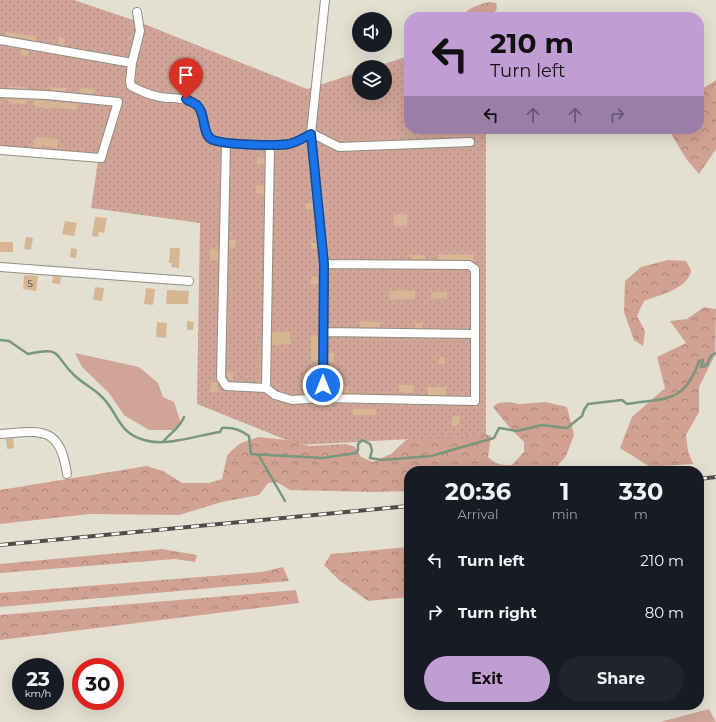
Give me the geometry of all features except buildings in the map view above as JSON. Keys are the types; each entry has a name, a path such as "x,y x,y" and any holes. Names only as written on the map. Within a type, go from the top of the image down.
{"street":[{"path":"323,398 324,264 311,134 325,0"},
{"path":"137,12 140,31 132,63 130,81 131,86 140,91 160,97 186,99 197,105 202,113 207,134 211,139 226,143 270,145 289,144 311,134 339,147 470,142"},
{"path":"0,40 132,63"},
{"path":"0,93 47,95 118,102 101,158 0,150"},
{"path":"226,143 221,378 226,386 266,388 276,394 292,400 323,398 475,400 475,270 469,265 324,264"},
{"path":"266,388 270,145"},
{"path":"0,267 189,281"},
{"path":"324,332 475,334"},
{"path":"0,434 25,432 46,433 57,441 64,455 67,474"}],"shaded area":[{"path":"0,0 74,0 139,22 307,89 352,74 352,100 392,100 392,61 404,58 404,134 486,134 486,435 299,445 197,404 200,223 91,208 98,161 0,151"},
{"path":"75,353 139,367 158,383 163,397 174,402 181,423 173,430 149,430 124,415 109,393 82,367"},
{"path":"709,709 716,722 660,722"}],"green space":[{"path":"489,2 496,3 497,8 495,12 466,12 477,5"},
{"path":"716,80 716,149 699,174 687,160 671,134 704,134 704,88"},
{"path":"668,260 686,261 691,270 689,277 679,287 665,294 644,301 637,316 645,331 643,346 634,340 624,312 625,281 641,267"},
{"path":"704,307 716,309 715,355 699,387 699,412 686,435 688,451 693,464 648,466 620,448 632,417 665,388 657,357 686,343 670,321 687,319"},
{"path":"510,402 519,404 546,402 567,407 574,435 566,456 557,466 404,466 404,491 290,490 277,482 268,483 259,495 222,502 179,515 90,514 0,524 0,490 147,466 163,471 182,483 209,483 222,479 227,456 231,451 241,443 258,437 287,440 309,446 346,444 355,447 361,457 373,462 391,454 406,440 422,435 482,433 491,436 488,457 499,464 512,465 524,452 524,442 509,427 493,407 498,403"},
{"path":"404,547 404,597 368,601 339,580 324,565 331,554"},
{"path":"162,549 197,555 195,562 175,559 0,573 0,564"},
{"path":"283,567 289,581 0,607 0,593 262,572"},
{"path":"296,590 299,603 0,640 0,615"}],"waterway":[{"path":"0,340 9,341 28,354 47,351 56,354 80,381 98,393 107,402 123,427 128,432 135,437 144,440 153,442 182,440 220,432 222,428 230,428 249,436 251,454 323,458 356,453 358,450 358,444 362,440 370,444 372,450 370,458 382,460 431,456 494,438 499,428 517,431 542,425 567,428 582,416 588,404 622,400 627,404 663,399 672,396 687,385 699,361 703,360 701,367 706,366 711,356 716,353"},
{"path":"163,442 184,417"},
{"path":"258,454 285,501"}],"railway":[{"path":"704,478 716,477"},
{"path":"0,545 404,506"}],"route":[{"path":"186,99 197,105 202,113 207,134 211,139 226,143 270,145 289,144 311,134 324,264 323,385"}]}
